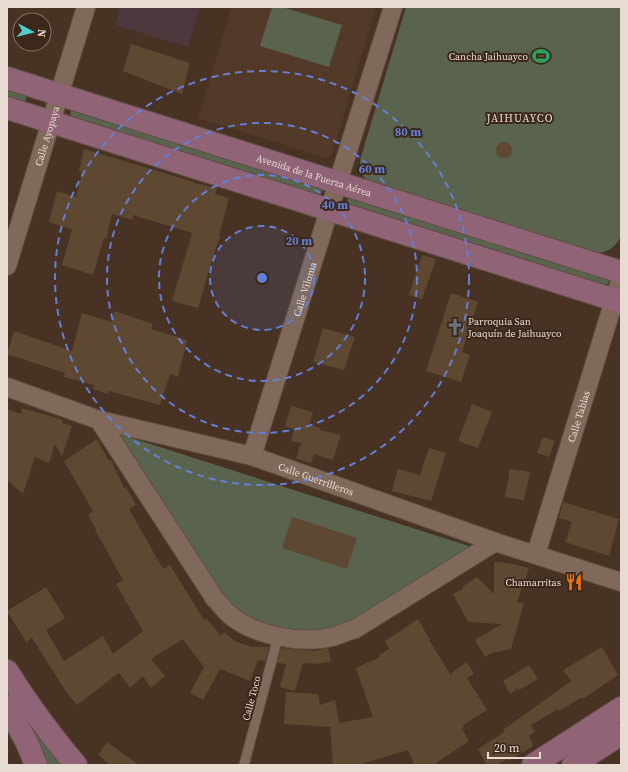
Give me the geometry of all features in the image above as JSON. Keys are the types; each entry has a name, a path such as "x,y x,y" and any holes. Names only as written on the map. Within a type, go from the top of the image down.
{"main road":[{"name":"Avenida de la Fuerza Aérea","path":"7,78 621,272"},
{"path":"7,108 329,211 618,301"},
{"path":"7,671 50,735 76,765"},
{"path":"7,706 27,743 36,765"},
{"path":"533,765 621,708"},
{"path":"573,765 621,734"}],"street":[{"name":"Calle Ayopaya","path":"7,266 86,7"},
{"name":"Calle Viloma","path":"252,456 393,7"},
{"name":"Calle Tablas","path":"536,554 618,301 621,278"},
{"name":"Calle Guerrilleros","path":"7,387 99,420 252,456 495,542 621,582"},
{"path":"99,420 215,599 230,615 249,627 278,637 310,640 334,637 355,629 495,542"}],"lane":[{"name":"Calle Toco","path":"244,765 278,637"}],"shaded area":[{"path":"120,7 200,7 188,47 115,25"},
{"path":"232,7 376,7 332,155 327,158 198,118"}],"green space":[{"path":"272,7 282,7 342,25 329,67 260,46"},
{"path":"406,7 621,7 621,236 612,248 604,252 588,253 374,186 364,178 360,169 360,160"},
{"path":"7,88 26,95 26,100 23,102 7,98"},
{"path":"74,109 323,189 321,193 317,194 73,119 70,114"},
{"path":"349,196 608,279 609,282 605,286 349,205 347,202"},
{"path":"116,433 472,547 352,622 335,629 310,633 271,628 230,607"},
{"path":"28,723 65,765 46,765"}],"building":[{"path":"131,44 190,63 182,94 123,71"},
{"path":"501,142 507,142 512,147 510,156 507,158 501,158 496,153 496,147"},
{"path":"84,149 194,183 217,188 215,194 229,198 219,235 221,236 215,250 198,308 172,301 192,233 133,215 132,220 112,214 106,239 104,238 93,275 62,265 72,229 49,222 57,191 76,197 82,172 79,171"},
{"path":"422,255 436,259 422,299 409,295"},
{"name":"Parroquia San Joaquín de Jaihuayco","path":"451,293 478,302 462,352 470,355 461,382 426,371"},
{"path":"114,311 153,324 151,329 187,340 178,377 170,374 160,405 109,391 108,394 93,389 94,385 64,377 65,373 7,354 14,331 72,351 82,313 112,322"},
{"path":"323,328 355,337 344,370 313,362"},
{"path":"472,404 492,412 478,448 458,441"},
{"path":"291,406 313,412 309,425 321,428 320,430 341,435 333,460 314,454 311,463 296,459 301,443 291,441 294,429 285,426"},
{"path":"22,408 63,420 62,423 72,426 62,457 55,444 49,463 35,457 23,494 7,480 7,409 21,414"},
{"path":"543,437 555,441 549,457 537,453"},
{"path":"97,439 109,461 111,460 124,488 126,487 136,505 129,509 163,569 170,565 204,620 206,618 221,636 224,632 235,641 251,647 269,647 265,661 258,660 250,681 220,669 203,700 190,693 204,667 183,639 151,659 165,676 151,688 143,676 130,688 119,673 77,705 65,690 32,638 26,642 7,611 46,587 65,618 46,630 64,661 103,636 113,654 143,631 116,584 123,580 88,515 93,511 64,461"},
{"path":"429,448 446,453 431,501 392,491 398,469 420,475"},
{"path":"510,469 530,472 524,500 505,497"},
{"path":"563,502 619,519 609,556 565,542 572,522 559,518"},
{"path":"292,517 357,538 347,569 282,548"},
{"path":"494,562 509,563 529,568 517,602 524,603 511,649 492,653 485,657 475,640 502,624 468,622 453,594 463,589 462,587 477,577 494,594"},
{"path":"418,619 450,674 467,662 474,674 467,678 487,710 463,725 464,727 462,729 469,741 433,765 414,765 408,750 358,765 333,765 330,727 284,724 286,692 318,694 320,705 335,700 339,723 373,717 356,668 380,657 379,655 389,649 385,641"},
{"path":"602,647 618,675 583,699 582,697 559,711 558,709 531,725 535,732 529,736 533,746 509,761 507,759 496,765 487,765 478,749 504,732 503,730 571,681 563,670"},
{"path":"281,648 316,651 328,648 331,662 316,664 303,663 295,691 280,687 286,664 277,663"},
{"path":"529,665 538,679 519,690 518,688 510,694 503,681"},
{"path":"107,742 139,765 111,765 98,755"}],"place":[{"name":"Cancha Jaihuayco","path":"541,56"},
{"name":"Parroquia San Joaquín de Jaihuayco","path":"455,327"},
{"name":"Chamarritas","path":"574,582"}],"district":[{"name":"JAIHUAYCO","path":"520,118"}]}
